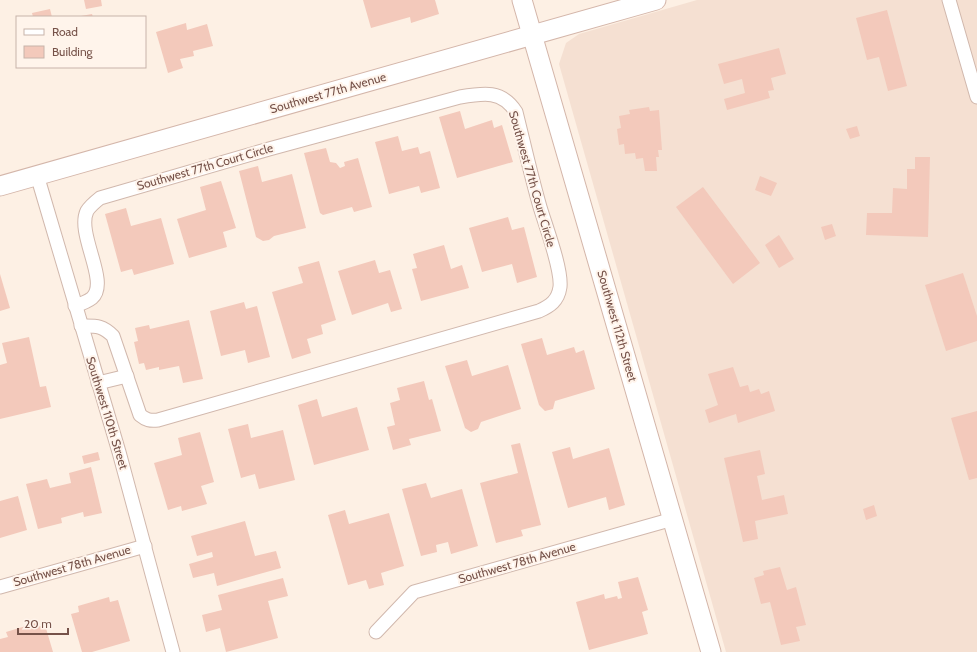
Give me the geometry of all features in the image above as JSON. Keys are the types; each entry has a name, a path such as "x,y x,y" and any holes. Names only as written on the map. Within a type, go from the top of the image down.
{"street":[{"name":"Southwest 112th Street","path":"522,0 711,652"},
{"name":"Southwest 77th Avenue","path":"0,186 656,0"},
{"path":"949,0 977,97"},
{"name":"Southwest 77th Court Circle","path":"75,306 92,298 96,293 97,281 85,230 85,221 87,212 100,198 269,149 460,97 482,94 493,95 502,98 510,104 516,112 558,272 559,289 556,299 549,306 539,311 158,420 145,419 140,415 129,381"},
{"name":"Southwest 110th Street","path":"37,175 119,452 174,652"},
{"path":"81,326 98,326 106,329 113,336 129,381 98,383"},
{"name":"Southwest 78th Avenue","path":"376,632 414,592 673,519"},
{"name":"Southwest 78th Avenue","path":"0,587 144,546"}],"shaded area":[{"path":"697,0 977,0 977,652 726,652 559,64 566,43 579,34"}],"building":[{"path":"84,0 101,0 102,6 86,9"},
{"path":"363,0 435,0 439,14 411,23 410,17 371,28"},
{"path":"50,9 52,16 33,16 32,13"},
{"path":"887,10 907,86 888,91 879,57 867,60 856,18"},
{"path":"92,14 93,16 81,16"},
{"path":"186,23 187,30 207,24 213,46 193,51 194,56 180,59 183,68 168,73 156,32"},
{"path":"779,48 786,74 771,78 774,90 768,91 770,98 727,110 724,99 745,93 742,79 724,84 718,64"},
{"path":"649,107 650,111 659,110 662,150 658,150 659,157 656,157 657,171 645,171 643,158 636,159 635,153 625,154 624,144 619,145 617,129 621,128 619,116 630,114 629,110"},
{"path":"460,111 465,129 492,120 494,128 502,125 513,162 457,178 439,117"},
{"path":"857,126 860,136 850,139 846,129"},
{"path":"398,136 402,151 418,147 420,154 430,151 440,188 421,193 419,186 389,194 375,142"},
{"path":"326,148 330,162 336,163 340,168 345,166 344,162 358,158 372,207 354,212 352,207 323,215 320,213 304,153"},
{"path":"915,157 930,157 928,237 866,235 867,213 892,213 893,188 907,189 907,169 915,169"},
{"path":"258,166 262,182 292,174 306,228 274,236 269,240 263,241 256,237 239,171"},
{"path":"760,176 777,183 771,196 755,190"},
{"path":"221,181 236,228 223,232 227,247 189,258 177,219 206,210 200,187"},
{"path":"703,187 760,263 733,284 676,207"},
{"path":"126,208 131,226 161,218 174,264 134,275 132,269 121,272 105,214"},
{"path":"508,217 512,230 524,227 537,277 517,283 512,264 482,272 469,228"},
{"path":"832,224 836,236 825,240 821,227"},
{"path":"779,235 794,259 779,268 765,245"},
{"path":"444,245 451,269 462,265 469,288 421,301 412,269 417,268 413,254"},
{"path":"375,260 379,273 390,270 402,309 391,312 388,303 352,315 338,271"},
{"path":"319,261 336,320 321,325 323,334 307,339 311,353 292,359 272,292 303,283 298,267"},
{"path":"963,273 977,316 977,341 946,351 925,285"},
{"path":"0,274 10,308 0,311"},
{"path":"244,302 246,309 257,306 270,357 248,363 245,350 221,356 210,311"},
{"path":"189,320 203,379 183,383 179,366 159,370 159,367 146,370 144,363 139,364 134,342 138,341 135,328 149,325 150,329"},
{"path":"29,337 40,387 46,386 51,407 0,419 0,365 7,363 2,343"},
{"path":"542,338 547,355 574,347 576,353 584,350 595,389 555,401 553,409 545,411 539,405 521,344"},
{"path":"467,360 472,376 508,365 521,409 481,422 478,429 471,432 465,428 445,366"},
{"path":"733,367 740,387 748,385 750,392 759,389 761,394 769,391 775,411 738,423 736,414 709,423 705,410 718,405 708,374"},
{"path":"424,381 429,400 432,399 441,431 409,439 411,445 393,450 387,427 395,425 390,403 400,400 397,388"},
{"path":"317,399 322,417 357,407 369,450 314,465 298,405"},
{"path":"977,411 977,478 969,480 951,418"},
{"path":"248,424 251,438 283,430 295,480 259,489 255,474 241,478 228,429"},
{"path":"200,432 214,482 201,486 207,504 182,511 181,506 168,510 154,463 182,455 178,438"},
{"path":"520,443 541,525 521,530 523,536 496,543 480,483 518,473 511,445"},
{"path":"570,447 573,459 609,448 625,505 609,510 606,497 568,508 552,452"},
{"path":"760,450 765,474 757,476 762,500 784,495 788,514 755,521 758,539 743,542 724,458"},
{"path":"98,452 100,460 84,464 82,456"},
{"path":"91,467 102,513 84,517 83,512 61,518 62,523 38,529 26,484 47,479 50,488 71,483 69,473"},
{"path":"426,483 431,498 462,489 478,546 451,554 448,542 436,545 437,552 421,556 402,489"},
{"path":"18,496 27,530 0,538 0,501"},
{"path":"874,505 877,516 866,520 863,509"},
{"path":"345,510 349,524 389,513 404,566 381,573 384,585 369,589 366,580 348,585 328,515"},
{"path":"245,521 255,556 276,551 281,568 217,586 214,573 193,578 189,564 213,557 212,552 197,556 191,536"},
{"path":"780,567 787,590 796,587 806,625 796,627 800,641 781,645 770,602 761,604 754,578 764,575 763,571"},
{"path":"638,577 648,610 642,612 648,634 589,650 576,602 604,594 605,599 617,596 618,599 622,598 618,582"},
{"path":"283,578 288,596 268,601 278,638 226,652 220,628 206,632 202,615 222,610 218,595"},
{"path":"109,597 110,602 118,600 130,641 92,652 82,652 71,614 79,612 78,606"},
{"path":"36,623 37,627 45,625 53,652 0,652 0,639 8,637 6,632"}]}
